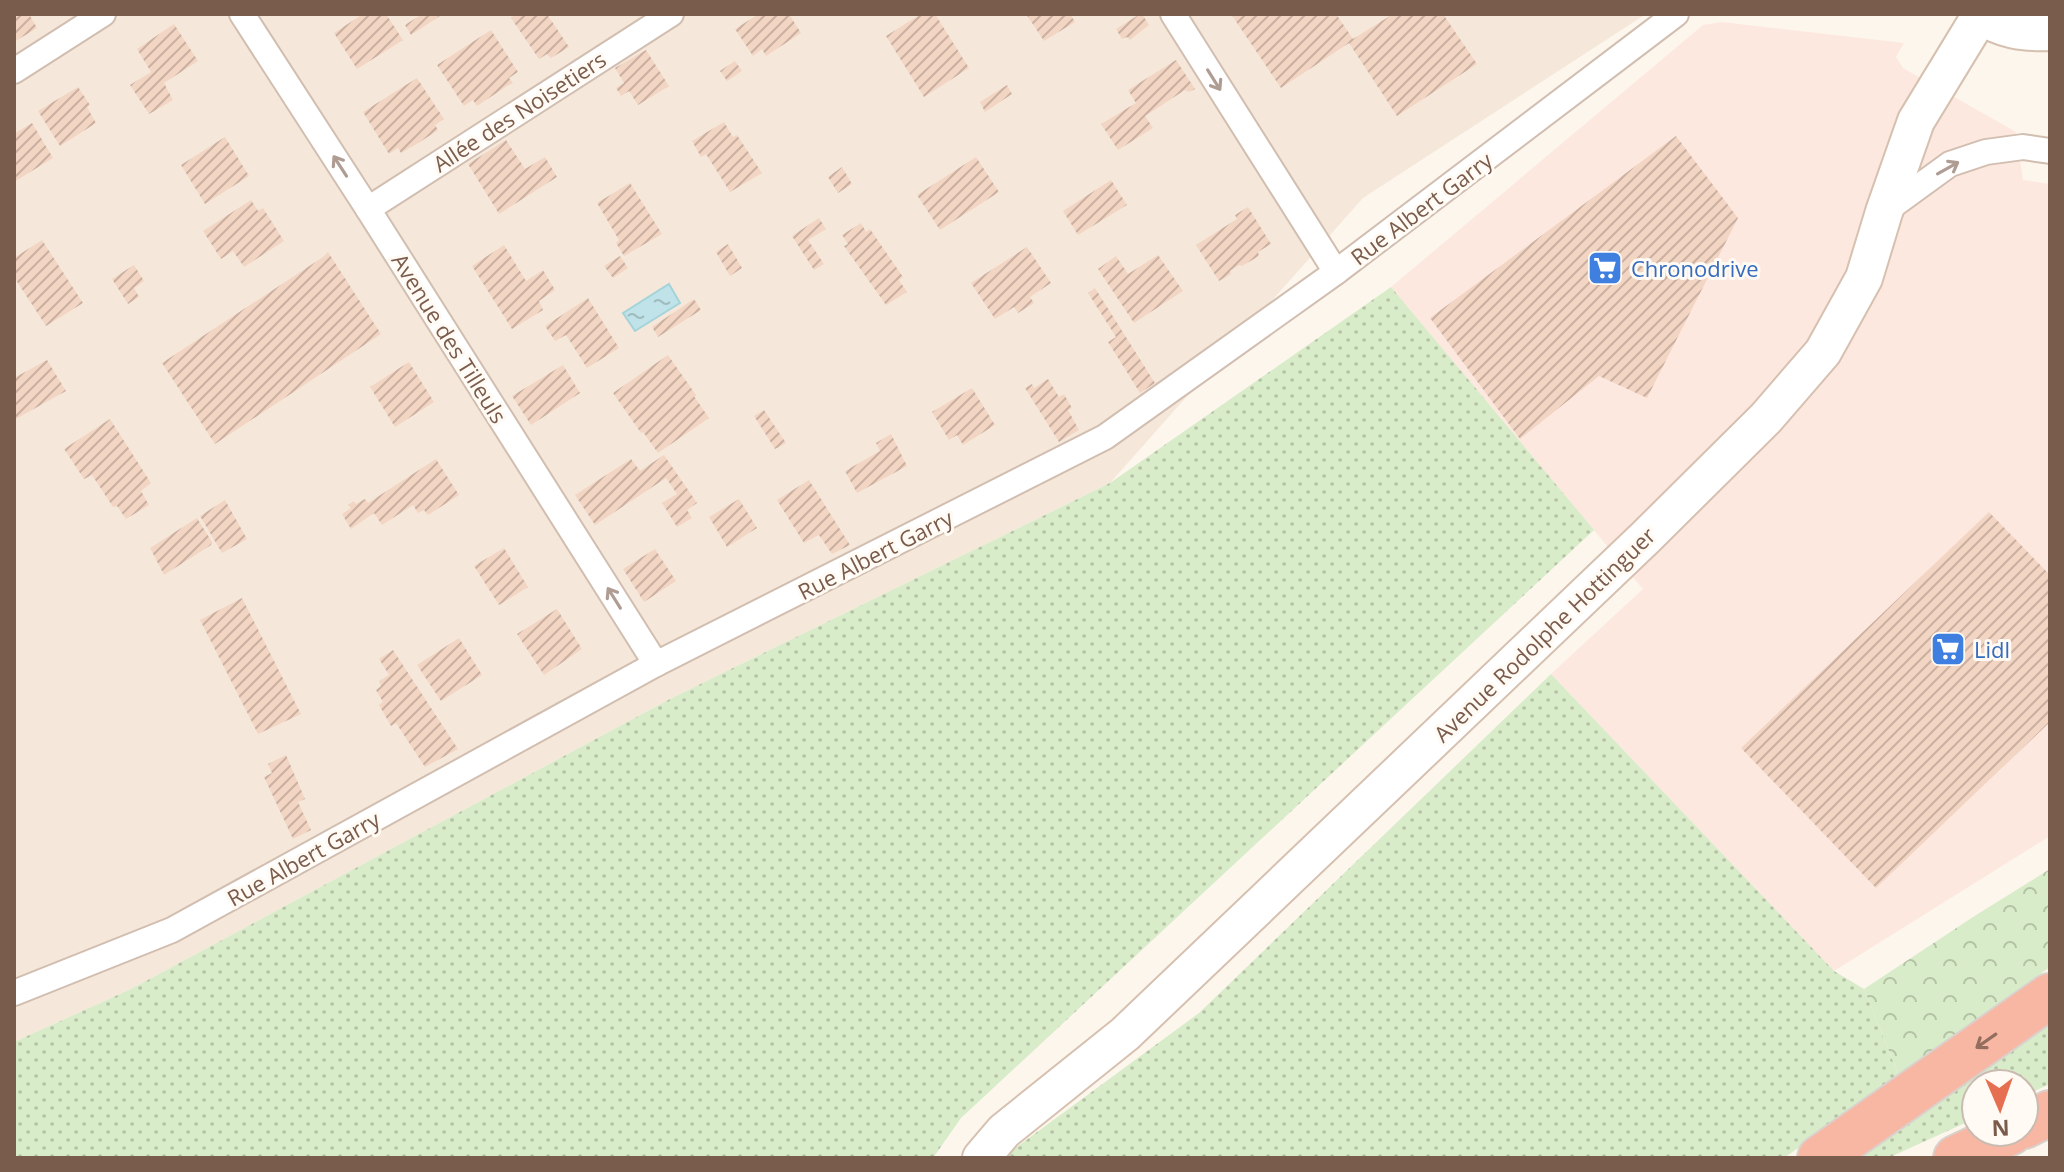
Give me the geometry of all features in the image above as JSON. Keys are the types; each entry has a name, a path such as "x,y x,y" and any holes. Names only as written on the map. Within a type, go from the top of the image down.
{"highway":[{"path":"1820,1158 2050,996"},
{"path":"1956,1158 1977,1148"}],"street":[{"path":"14,71 103,14"},
{"name":"Avenue des Tilleuls","path":"242,14 656,664"},
{"name":"Allée des Noisetiers","path":"368,209 671,14"},
{"path":"1173,14 1336,272"},
{"name":"Rue Albert Garry","path":"14,993 172,930 656,664 1105,437 1336,272 1676,14"},
{"path":"1979,15 2002,27 2043,37"},
{"name":"Avenue Rodolphe Hottinguer","path":"981,1158 1004,1131 1125,1034 1646,537 1766,418 1823,352 1864,278 1916,121 1979,15"},
{"path":"1884,212 1950,164 1986,152 2023,147 2050,151"}],"shaded area":[{"path":"14,14 1646,14 1363,198 1110,483 670,699 131,989 14,1042"},
{"path":"1722,22 1904,43 1896,57 1903,68 2016,132 2023,180 2050,184 2050,836 1834,971 1551,674 1643,589 1391,287 1703,25"}],"green space":[{"path":"1391,287 1594,530 961,1118 933,1158 14,1158 14,1042 131,989 670,699 1110,483"},
{"path":"1551,674 1834,971 1864,989 1899,1076 1784,1158 1005,1158 1199,1013"},
{"path":"2050,869 2050,967 1899,1076 1864,989"},
{"path":"2036,1023 2050,1028 2050,1084 2040,1089 2040,1068 1976,1068"},
{"path":"1960,1080 1960,1125 1888,1158 1856,1158"}],"water":[{"path":"669,284 680,303 635,331 623,313"}],"building":[{"path":"14,14 29,14 37,28 14,42"},
{"path":"363,14 386,14 403,40 357,69 334,33"},
{"path":"422,14 443,14 411,35 405,25"},
{"path":"517,14 547,14 569,47 551,58 547,54 539,59 511,18"},
{"path":"759,14 789,14 801,33 766,56 762,49 753,56 735,29"},
{"path":"921,14 935,14 969,68 924,97 886,36"},
{"path":"1026,14 1070,14 1075,22 1044,41"},
{"path":"1140,14 1149,25 1130,40 1127,37 1122,39 1116,29"},
{"path":"1231,14 1336,14 1353,39 1393,14 1443,14 1477,64 1397,116 1349,43 1281,88"},
{"path":"174,24 198,61 164,83 173,100 149,114 130,85 151,72 137,49"},
{"path":"491,30 518,72 509,78 513,83 477,106 473,100 464,106 437,65"},
{"path":"646,50 669,86 638,105 629,91 621,96 616,88 624,83 615,68"},
{"path":"1176,60 1195,89 1185,90 1145,116 1153,128 1118,150 1101,124 1136,103 1128,90"},
{"path":"735,61 742,71 727,81 720,71"},
{"path":"417,78 444,119 435,125 438,130 420,142 401,153 398,148 389,154 363,112"},
{"path":"1007,85 1012,94 985,112 980,102"},
{"path":"78,87 90,105 87,107 96,123 60,146 38,111"},
{"path":"724,122 733,137 737,135 762,173 730,192 706,154 701,157 692,141"},
{"path":"32,123 53,158 14,182 14,134"},
{"name":"Chronodrive","path":"1676,136 1738,218 1647,398 1599,376 1520,439 1430,318"},
{"path":"225,137 249,176 205,204 181,165"},
{"path":"506,140 525,169 545,157 557,177 499,214 468,164"},
{"path":"976,157 999,192 940,230 917,195"},
{"path":"842,167 852,184 838,193 828,177"},
{"path":"1111,180 1127,205 1078,235 1063,211"},
{"path":"630,183 662,234 624,256 616,243 619,240 597,203"},
{"path":"251,200 258,211 263,208 284,241 244,267 233,251 221,259 203,231"},
{"path":"1248,207 1271,244 1258,252 1259,256 1239,265 1219,281 1196,245 1237,219 1235,215"},
{"path":"819,218 826,229 808,240 824,264 814,270 792,236"},
{"path":"861,223 866,232 870,229 903,277 899,280 907,292 886,305 844,246 848,244 842,235"},
{"path":"42,240 83,303 46,326 14,277 14,258"},
{"path":"728,244 742,268 730,276 716,252"},
{"path":"504,245 526,281 543,270 555,290 539,301 543,310 512,329 472,266"},
{"path":"1027,247 1051,283 1030,297 1034,303 1018,313 1014,307 995,319 971,283"},
{"path":"328,252 381,334 215,444 162,363"},
{"path":"1158,255 1183,291 1134,323 1098,269 1116,256 1128,274"},
{"path":"620,256 628,268 613,278 604,266"},
{"path":"134,265 144,281 134,288 139,297 128,304 112,279"},
{"path":"1095,288 1155,383 1140,393 1108,342 1116,337 1088,293"},
{"path":"588,298 619,348 587,368 566,335 555,341 545,326"},
{"path":"694,299 701,310 658,337 652,327"},
{"path":"668,355 709,418 658,453 613,393"},
{"path":"47,360 66,391 14,420 14,378"},
{"path":"409,362 434,402 395,427 370,387"},
{"path":"563,365 580,393 531,425 512,396"},
{"path":"1048,379 1059,397 1064,394 1072,408 1068,410 1079,430 1059,442 1025,388 1032,384 1034,388"},
{"path":"972,388 995,425 963,445 957,435 949,440 932,412"},
{"path":"764,410 786,443 775,449 754,416"},
{"path":"110,419 151,483 141,491 149,505 126,519 117,506 113,507 92,475 84,479 64,449"},
{"path":"891,434 907,466 857,493 845,471 880,451 876,443"},
{"path":"664,455 697,503 687,510 692,518 677,527 662,503 677,494 666,478 595,525 575,495 631,459 640,471"},
{"path":"436,459 459,495 428,515 424,510 418,513 413,505 382,525 374,513 351,529 342,514 351,508 348,505 365,499 368,503"},
{"path":"809,480 850,545 832,554 819,535 804,543 777,500"},
{"path":"739,499 757,528 727,547 709,517"},
{"path":"225,500 247,539 222,553 200,516"},
{"name":"Lidl","path":"1989,512 2050,575 2050,722 1876,888 1741,748"},
{"path":"197,518 211,545 164,575 150,548"},
{"path":"504,548 528,587 499,605 474,566"},
{"path":"655,549 676,581 644,602 623,569"},
{"path":"242,598 301,714 258,734 200,620"},
{"path":"557,609 582,649 544,675 517,634"},
{"path":"459,638 482,675 441,701 417,665"},
{"path":"393,650 458,749 425,767 396,723 391,726 379,705 383,702 376,690 381,686 379,681 389,675 379,659"},
{"path":"286,755 305,799 298,802 311,830 293,839 264,777 272,773 268,764"}],"place":[{"name":"Chronodrive","path":"1605,268"},
{"name":"Lidl","path":"1948,649"}]}
